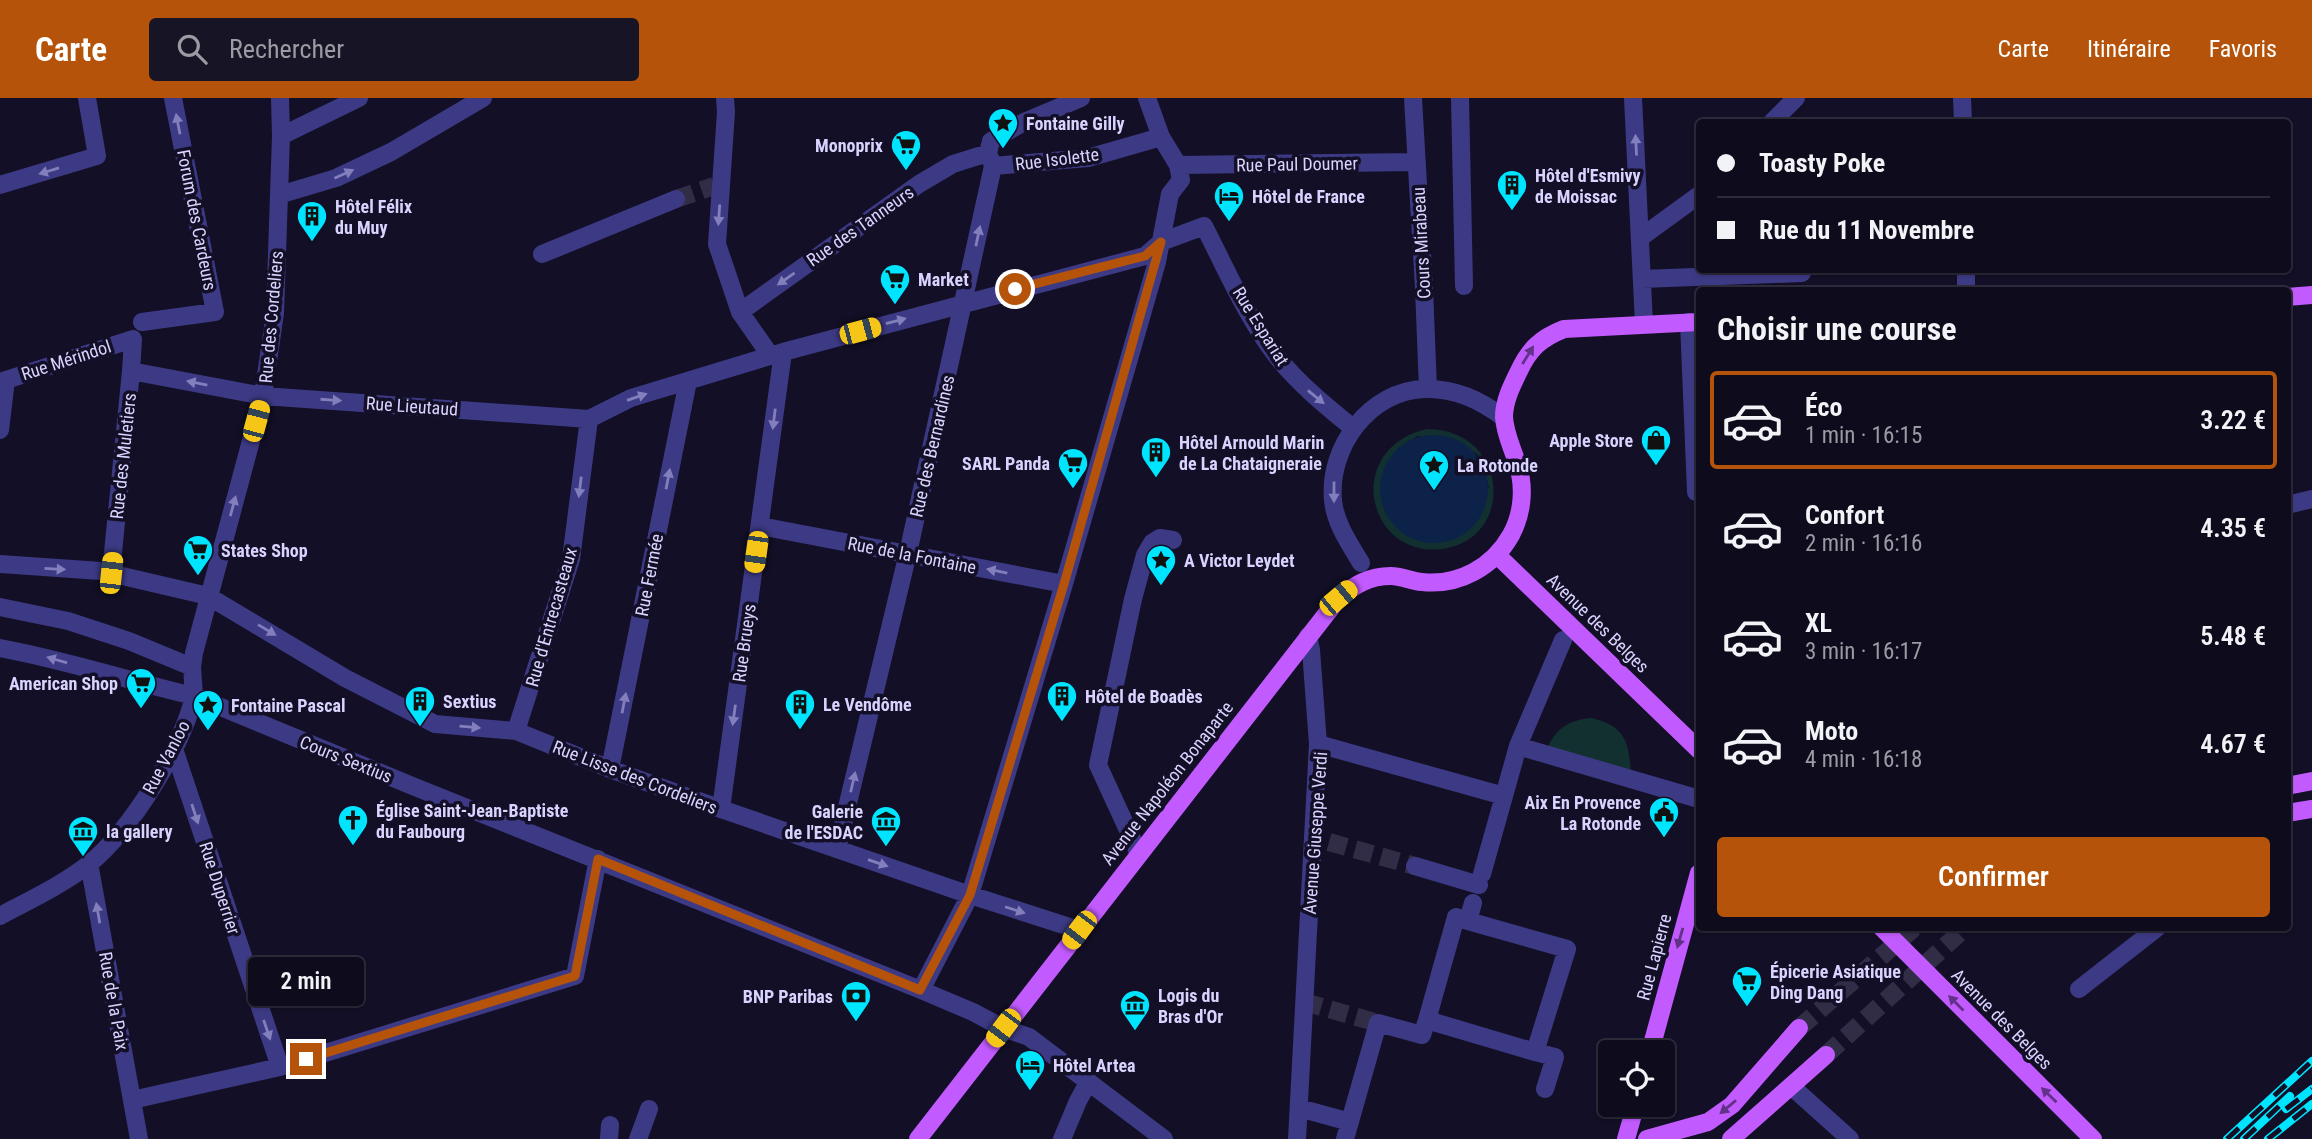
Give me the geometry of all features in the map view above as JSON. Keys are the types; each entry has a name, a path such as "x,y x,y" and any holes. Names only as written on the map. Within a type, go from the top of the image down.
{"main road":[{"path":"2291,297 2312,295"},
{"path":"1498,556 1516,526 1522,498 1520,471 1508,444 1505,404 1534,345 1564,329 1694,322"},
{"name":"Avenue Napoléon Bonaparte","path":"918,1139 1338,598 1354,585 1376,578 1391,576 1422,582 1444,582 1471,574 1498,556"},
{"name":"Avenue des Belges","path":"1498,556 1696,747"},
{"path":"2291,785 2312,781"},
{"path":"2291,812 2312,809"},
{"name":"Rue Lapierre","path":"1653,1040 1696,884"},
{"name":"Avenue des Belges","path":"1885,931 2093,1139"},
{"path":"1647,1139 1678,1135 1708,1122 1732,1105 1799,1028"},
{"path":"1731,1139 1826,1055"},
{"path":"1626,1139 1632,1117"}],"street":[{"path":"0,186 97,156 88,98"},
{"name":"Forum des Cardeurs","path":"142,323 215,312 173,98"},
{"name":"Rue des Cordeliers","path":"193,660 263,396 275,313 281,98"},
{"path":"281,136 359,98"},
{"path":"279,195 336,178 358,168 391,152 483,98"},
{"path":"725,98 726,112 718,185 717,244 740,312 776,354"},
{"name":"Rue des Tanneurs","path":"740,312 919,184 953,164 991,153 1024,122 1081,98"},
{"path":"920,990 970,895 1064,584 1161,242 1170,194 1181,180 1178,165 1161,137 1147,98"},
{"name":"Cours Mirabeau","path":"1413,98 1428,389"},
{"path":"1460,98 1464,286"},
{"path":"1633,98 1644,324"},
{"path":"1962,98 1963,119"},
{"path":"1775,119 1795,99"},
{"path":"1795,99 1795,119"},
{"name":"Rue Isolette","path":"991,153 1088,158 1161,137"},
{"name":"Rue des Bernardines","path":"837,849 908,553 963,303 991,153"},
{"name":"Rue Paul Doumer","path":"1178,165 1417,162"},
{"path":"1640,238 1696,197"},
{"path":"542,254 676,199"},
{"name":"Rue Espariat","path":"1161,242 1204,226 1254,321 1277,357 1305,389 1353,428"},
{"path":"589,419 631,398 776,354 1145,256 1161,242"},
{"path":"1642,279 1761,273"},
{"path":"1694,322 1696,492"},
{"name":"Rue des Muletiers","path":"111,573 133,339"},
{"name":"Rue Mérindol","path":"3,381 133,339"},
{"name":"Rue Brueys","path":"720,809 760,526 776,354"},
{"name":"Rue Lieutaud","path":"131,370 263,396 589,419"},
{"path":"0,430 3,381"},
{"name":"Rue Fermée","path":"610,769 688,381"},
{"path":"1361,563 1340,527 1332,500 1338,458 1353,428 1374,407 1412,390 1428,389 1454,393 1480,401 1504,418"},
{"name":"Rue d'Entrecasteaux","path":"516,731 571,559 589,419"},
{"path":"2291,504 2312,499"},
{"name":"Rue de la Fontaine","path":"760,526 1064,584"},
{"path":"1139,854 1098,765 1133,599 1145,555 1152,543 1160,538 1173,540"},
{"name":"Rue Lisse des Cordeliers","path":"0,564 111,573 208,596 345,678 435,724 516,731 720,809 1079,930"},
{"path":"0,607 68,621 128,642 193,660 194,696"},
{"path":"1308,636 1318,744"},
{"path":"1415,866 1480,879 1518,746 1563,640"},
{"name":"Cours Sextius","path":"0,648 46,657 194,696 973,1012 1003,1028 1029,1037 1164,1139"},
{"name":"Rue Vanloo","path":"0,916 40,895 89,863 116,836 143,802 174,749 186,724 194,696"},
{"name":"Avenue Giuseppe Verdi","path":"1297,1139 1321,840 1318,744 1504,796"},
{"path":"1518,746 1696,798"},
{"name":"Rue Duperrier","path":"174,749 280,1068"},
{"path":"132,1100 280,1068 575,976 598,859"},
{"name":"Rue de la Paix","path":"89,863 139,1139"},
{"path":"1468,921 1473,903"},
{"path":"1299,1108 1347,1131 1378,1023 1422,1035 1456,917 1567,949 1535,1052"},
{"path":"2079,989 2153,931"},
{"path":"1427,1020 1555,1057 1545,1090"},
{"path":"1062,1139 1089,1081"},
{"path":"1791,1086 1850,1139"},
{"path":"638,1139 649,1109"}],"green space":[{"path":"1427,429 1455,434 1475,447 1488,465 1493,486 1491,507 1482,527 1466,541 1442,549 1419,548 1397,538 1381,520 1375,505 1374,481 1381,461 1392,446","holes":["1418,436 1476,453 1483,463 1489,488 1426,542 1404,534 1397,449"]},
{"path":"1591,718 1611,725 1623,736 1629,751 1631,772 1548,747 1555,735 1565,726"}],"water":[{"name":"La Rotonde","path":"1434,435 1455,439 1472,451 1484,468 1488,489 1484,510 1472,527 1455,539 1434,543 1413,539 1396,527 1384,510 1380,489 1384,468 1396,451 1413,439"}],"tunnel":[{"path":"676,199 714,186"},
{"path":"1329,842 1415,866"},
{"path":"1799,1028 1911,931"},
{"path":"1826,1055 1962,931"},
{"path":"1304,1002 1378,1023"}],"railway":[{"path":"2227,1139 2312,1061"},
{"path":"2286,1109 2312,1089"},
{"path":"2244,1139 2290,1096"},
{"path":"2268,1139 2312,1104"}],"place":[{"name":"Fontaine Gilly","path":"1003,150"},
{"name":"Monoprix","path":"906,172"},
{"name":"Hôtel d'Esmivy de Moissac","path":"1512,212"},
{"name":"Hôtel de France","path":"1229,223"},
{"name":"Hôtel Félix du Muy","path":"312,243"},
{"name":"Market","path":"895,306"},
{"name":"Apple Store","path":"1656,467"},
{"name":"Hôtel Arnould Marin de La Chataigneraie","path":"1156,479"},
{"name":"SARL Panda","path":"1073,490"},
{"name":"La Rotonde","path":"1434,492"},
{"name":"States Shop","path":"198,577"},
{"name":"A Victor Leydet","path":"1161,587"},
{"name":"American Shop","path":"141,710"},
{"name":"Hôtel de Boadès","path":"1062,723"},
{"name":"Sextius","path":"420,728"},
{"name":"Le Vendôme","path":"800,731"},
{"name":"Fontaine Pascal","path":"208,732"},
{"name":"Aix En Provence La Rotonde","path":"1664,839"},
{"name":"Église Saint-Jean-Baptiste du Faubourg","path":"353,847"},
{"name":"Galerie de l'ESDAC","path":"886,848"},
{"name":"la gallery","path":"83,858"},
{"name":"Épicerie Asiatique Ding Dang","path":"1747,1008"},
{"name":"BNP Paribas","path":"856,1023"},
{"name":"Logis du Bras d'Or","path":"1135,1032"},
{"name":"Hôtel Artea","path":"1030,1092"}],"route":[{"path":"306,1059 575,976 598,859 920,990 970,895 1064,584 1161,242 1145,256 1015,289"}]}
